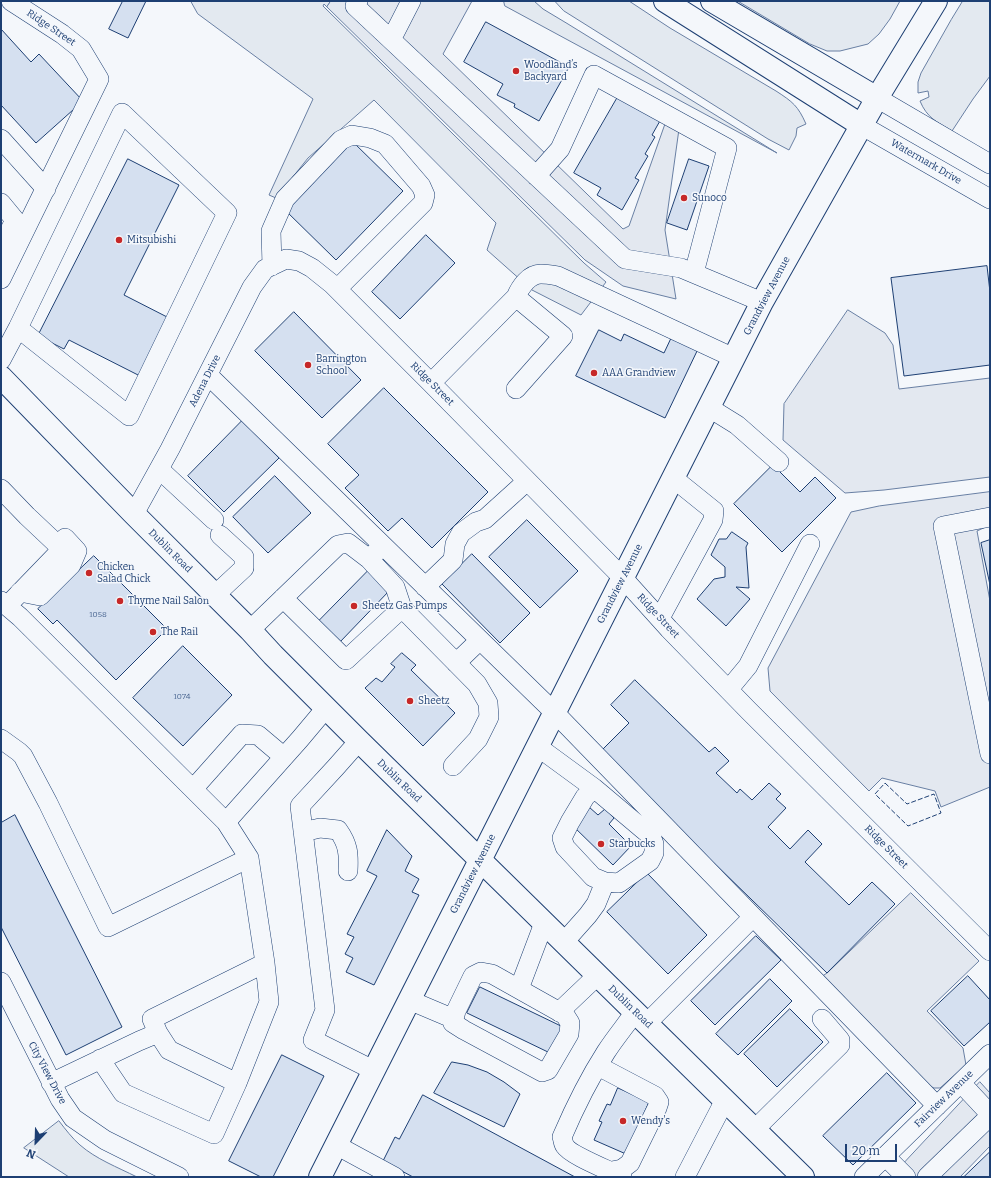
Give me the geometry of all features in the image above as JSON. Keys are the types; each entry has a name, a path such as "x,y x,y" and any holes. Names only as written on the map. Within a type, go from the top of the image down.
{"main road":[{"path":"665,1 861,125"},
{"path":"712,1 877,98"},
{"name":"Grandview Avenue","path":"320,1177 762,302 861,125 936,1"},
{"name":"Dublin Road","path":"1,377 11,396 134,514 480,861 803,1177"}],"street":[{"name":"Ridge Street","path":"11,1 62,34 81,49 99,79 46,189"},
{"path":"358,1 355,6 625,259 681,268 762,302"},
{"path":"391,40 411,1"},
{"path":"536,176 560,149 594,75 727,148 694,273"},
{"path":"877,98 990,164"},
{"path":"1,360 122,113 227,213 129,416 18,328"},
{"name":"Watermark Drive","path":"861,125 990,199"},
{"path":"279,263 271,231 285,199 341,140 352,135 370,138 385,144 421,186 425,194 423,203 337,289"},
{"path":"1,139 46,189 1,248"},
{"path":"1,203 21,223"},
{"path":"1,279 21,223"},
{"name":"Ridge Street","path":"279,263 300,261 312,268 337,289 623,578 729,689 990,951"},
{"name":"Adena Drive","path":"134,514 208,375 252,287 265,269 279,263"},
{"path":"431,383 516,297 520,288 529,278 539,274 558,276 734,358"},
{"path":"516,297 563,336 516,389"},
{"path":"208,375 555,713 937,1106"},
{"path":"708,407 737,425 779,462"},
{"path":"159,469 217,527 244,557 244,568 215,595"},
{"path":"1,479 5,478 76,551 71,565 40,596 9,599"},
{"path":"660,618 713,520 714,511 673,478"},
{"path":"425,587 453,560 455,544 461,533 476,522 486,519 527,481"},
{"path":"1,489 62,549 9,599"},
{"path":"990,517 943,526 990,754"},
{"path":"250,630 338,545 348,543 369,559 395,587 402,608 477,684 488,703 489,717 478,739 453,766"},
{"path":"729,689 748,666 810,544"},
{"path":"369,559 383,546"},
{"path":"283,598 346,660 402,608"},
{"path":"9,599 226,822 249,858 265,964 269,1002 214,1134 123,1093 100,1059"},
{"path":"456,663 480,640"},
{"path":"226,822 326,708"},
{"path":"193,789 242,734 258,735 284,757"},
{"path":"1,739 23,756 108,927 249,858"},
{"path":"359,741 300,806 325,1010 313,1040 373,1070"},
{"path":"538,747 594,788 651,836 654,844 654,853 650,861 619,883 605,882 593,877 565,847 562,838 570,822 586,797 594,788"},
{"path":"303,832 320,828 338,830 345,840 349,856 348,871"},
{"path":"564,942 592,910 605,882"},
{"path":"598,1066 655,1096 658,1102 657,1108 630,1163 617,1174 571,1152 565,1146 562,1137 590,1080 606,1051 753,917"},
{"path":"519,989 544,923"},
{"path":"236,1083 169,1050 158,1033 152,1019 265,964"},
{"path":"481,972 492,974 519,989 565,1015 570,1023 569,1034 548,1070 542,1072 453,1023 456,1011 473,976 481,972"},
{"path":"559,1012 598,975"},
{"name":"City View Drive","path":"1,982 51,1083 73,1118 105,1140 179,1177"},
{"path":"409,1000 454,1019"},
{"path":"755,1129 840,1045 840,1040 822,1019"},
{"path":"51,1083 158,1033"},
{"name":"Fairview Avenue","path":"864,1177 990,1054"},
{"path":"927,1177 990,1115 961,1083"},
{"path":"685,1177 725,1100"},
{"path":"336,1145 396,1177"},
{"path":"886,1156 906,1177"}],"shaded area":[{"path":"191,1 331,1 327,7 324,4 323,6 584,263 606,282 581,315 532,290 487,250 496,223 374,100 308,158 276,198 269,195 313,99 198,14"},
{"path":"331,1 472,1 443,54 623,229 629,226 666,121 679,129 665,230 676,299 623,286 585,260 327,7"},
{"path":"504,1 534,1 543,9 777,153 505,6"},
{"path":"555,1 629,1 670,28 782,95 797,109 806,124 797,128 796,136 789,150 768,139 564,11"},
{"path":"738,1 900,1 890,19 879,34 868,44 840,51 827,51 810,44"},
{"path":"963,1 990,1 990,76 952,131 933,119 926,112 920,101 929,97 928,91 918,93 918,82 921,73"},
{"path":"848,310 885,333 893,345 899,389 990,378 990,477 884,490 845,493 783,440 784,404"},
{"path":"990,492 990,525 977,531 990,601 990,787 941,807 935,791 882,778 869,791 770,691 768,668 851,512 879,506"},
{"path":"911,893 979,961 927,1011 963,1048 966,1065 940,1088 934,1088 927,1085 821,977"},
{"path":"980,1082 990,1093 990,1146 960,1177 891,1177"},
{"path":"59,1121 74,1140 86,1150 137,1177 69,1177 24,1148"}],"building":[{"path":"123,1 146,1 128,38 109,29"},
{"path":"486,22 569,67 539,121 514,107 515,104 497,95 503,84 464,62"},
{"path":"1,29 31,62 39,54 83,101 36,143 1,105"},
{"path":"619,95 661,119 652,135 655,137 645,154 648,156 635,178 639,180 622,210 597,195 601,188 574,173"},
{"path":"352,141 403,191 336,260 284,209"},
{"name":"Mitsubishi","path":"128,159 179,185 124,295 171,319 142,377 69,340 64,349 38,336"},
{"path":"689,159 709,166 687,230 667,223"},
{"path":"426,235 455,263 400,319 372,292"},
{"path":"987,266 990,292 990,365 904,376 891,278"},
{"name":"Barrington School","path":"294,312 361,380 322,418 255,351"},
{"path":"599,330 621,341 624,334 664,353 672,336 698,349 665,418 576,376"},
{"path":"384,388 488,492 432,548 402,518 388,531 345,488 359,475 328,444"},
{"path":"242,421 279,458 224,512 188,476"},
{"path":"773,465 800,492 815,477 836,498 782,552 734,504"},
{"path":"275,476 311,513 268,553 233,517"},
{"path":"527,520 578,571 540,608 489,557"},
{"path":"732,532 748,543 746,547 749,588 736,587 750,599 726,626 697,599 714,579 725,577 725,567 711,555 719,539 726,539"},
{"path":"990,540 990,585 981,543"},
{"path":"472,554 530,613 500,643 442,584"},
{"path":"94,556 167,629 116,680 57,620 53,624 38,609"},
{"name":"Sheetz Gas Pumps","path":"369,570 390,590 339,643 318,622"},
{"path":"183,646 232,695 183,746 133,698"},
{"name":"Sheetz","path":"402,653 416,665 411,670 455,713 423,746 365,688 376,678 382,682 395,667 391,664"},
{"path":"635,680 709,752 715,747 729,761 716,773 737,793 740,789 752,800 769,783 781,794 776,799 786,808 768,827 790,849 808,830 822,844 805,862 849,905 872,882 895,904 827,973 600,752 629,723 611,705"},
{"path":"589,807 598,815 605,809 614,818 609,824 631,846 613,865 572,825"},
{"path":"15,815 122,1027 66,1055 1,927 1,823"},
{"path":"387,830 412,856 405,871 419,879 412,892 419,895 374,985 346,972 353,958 345,954 354,937 347,934 377,876 367,871"},
{"path":"647,873 707,935 668,974 607,912"},
{"path":"756,936 781,960 715,1025 691,1001"},
{"path":"968,976 990,1000 990,1022 964,1046 931,1011"},
{"path":"770,979 792,1001 738,1055 716,1034"},
{"path":"480,987 563,1027 550,1053 467,1013"},
{"path":"790,1009 823,1042 777,1087 744,1054"},
{"path":"282,1055 324,1076 273,1177 261,1177 229,1161"},
{"path":"452,1062 468,1065 487,1072 520,1094 504,1127 434,1093"},
{"path":"887,1073 916,1103 853,1165 823,1136"},
{"path":"618,1088 649,1102 626,1154 594,1140 602,1122 599,1121 607,1104 610,1105"},
{"path":"423,1095 575,1177 413,1177 383,1161 395,1137 399,1139"},
{"path":"990,1152 990,1177 964,1177"}],"fence":[{"path":"885,783 907,804 934,794 941,813 908,826 875,794 885,783"}],"place":[{"name":"Woodland’s Backyard","path":"516,71"},
{"name":"Sunoco","path":"684,198"},
{"name":"Mitsubishi","path":"119,240"},
{"name":"Barrington School","path":"308,365"},
{"name":"AAA Grandview","path":"594,373"},
{"name":"Chicken Salad Chick","path":"89,573"},
{"name":"Thyme Nail Salon","path":"120,601"},
{"name":"Sheetz Gas Pumps","path":"354,606"},
{"name":"The Rail","path":"153,632"},
{"name":"Sheetz","path":"410,701"},
{"name":"Starbucks","path":"601,844"},
{"name":"Wendy's","path":"623,1121"}]}
